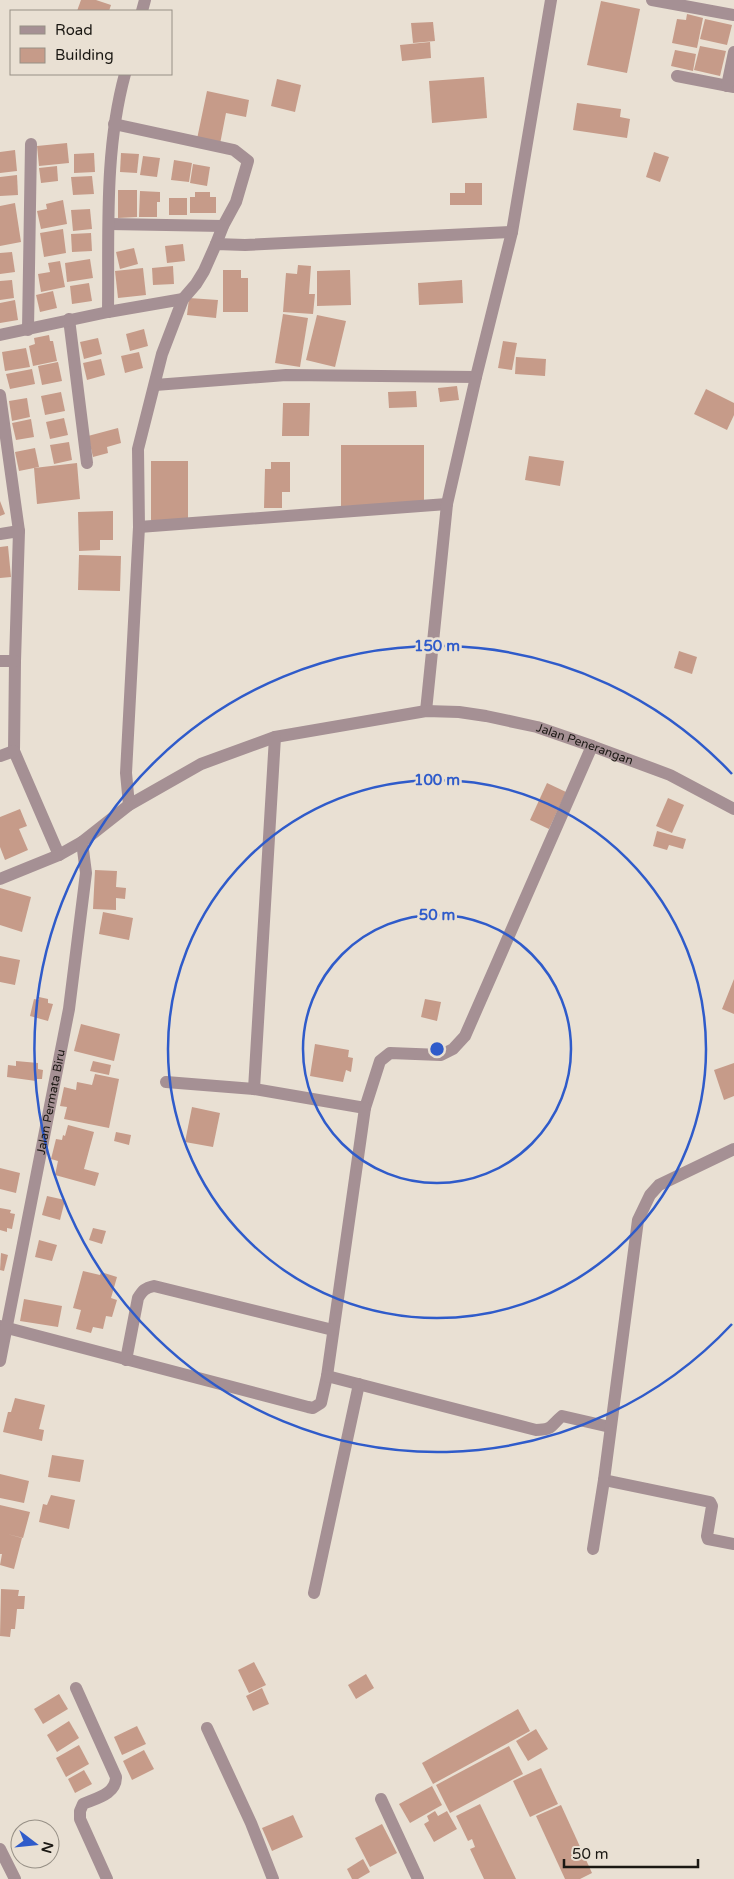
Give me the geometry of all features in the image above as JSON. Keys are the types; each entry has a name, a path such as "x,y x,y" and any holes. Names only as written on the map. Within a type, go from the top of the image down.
{"street":[{"path":"426,711 447,504 512,232 550,0"},
{"path":"652,0 707,5 734,15"},
{"path":"677,76 730,86 734,52"},
{"path":"108,312 109,224 114,124 125,75"},
{"path":"114,124 234,150 248,161 236,202 223,226 204,271 196,284 182,299 162,354 138,449 139,527 126,773 129,805"},
{"path":"28,330 32,144"},
{"path":"109,224 223,226"},
{"path":"216,244 245,245 512,232"},
{"path":"0,335 69,319 182,299"},
{"path":"69,319 87,463"},
{"path":"155,385 286,375 476,377"},
{"path":"0,395 19,531 14,661 14,751 58,855"},
{"path":"139,527 447,504"},
{"path":"0,534 19,531"},
{"path":"0,662 14,661"},
{"name":"Jalan Penerangan","path":"0,879 58,855 82,842 129,805 201,764 275,737 426,711 459,712 537,727 670,776 734,809"},
{"path":"254,1090 275,737"},
{"path":"3,1327 313,1408 320,1404 333,1330 365,1108 380,1062 390,1053 441,1055 453,1049 465,1036 592,746"},
{"path":"0,756 14,751"},
{"name":"Jalan Permata Biru","path":"0,1361 3,1327 69,1009 86,873 82,842"},
{"path":"166,1082 254,1090 365,1108"},
{"path":"593,1549 604,1480 638,1220 650,1195 659,1185 734,1149"},
{"path":"126,1360 138,1298 147,1287 154,1286 333,1330"},
{"path":"326,1376 536,1430 548,1430 562,1416 610,1427"},
{"path":"314,1593 359,1384"},
{"path":"604,1480 710,1502 712,1506 706,1536 708,1539 734,1544"},
{"path":"76,1688 116,1777 113,1790 83,1804 80,1811 80,1819 108,1879"},
{"path":"207,1728 251,1824 273,1879"},
{"path":"381,1800 418,1879"},
{"path":"0,1849 15,1879"}],"building":[{"path":"81,0 96,0 111,5 109,10 77,10"},
{"path":"601,1 640,9 627,73 587,65"},
{"path":"687,14 703,18 697,48 672,43 677,19 686,20"},
{"path":"705,19 732,25 727,45 700,39"},
{"path":"433,22 435,41 413,43 411,23"},
{"path":"430,42 431,58 402,61 400,45"},
{"path":"700,46 726,51 720,76 694,70"},
{"path":"675,50 696,54 693,71 671,66"},
{"path":"484,77 487,118 432,123 429,81"},
{"path":"277,79 301,85 295,112 271,106"},
{"path":"207,91 249,100 246,117 226,113 220,144 197,139"},
{"path":"577,103 621,109 620,117 630,119 627,138 573,130"},
{"path":"67,143 69,163 39,166 37,146"},
{"path":"15,150 17,171 0,173 0,152"},
{"path":"654,152 669,157 660,182 646,177"},
{"path":"94,153 95,172 74,173 74,154"},
{"path":"121,153 139,154 137,173 120,172"},
{"path":"143,156 160,158 157,177 140,175"},
{"path":"174,160 192,163 189,182 171,180"},
{"path":"193,164 210,167 207,186 190,183"},
{"path":"57,166 58,181 41,183 39,168"},
{"path":"17,175 18,195 0,196 0,177"},
{"path":"92,176 94,194 73,195 71,177"},
{"path":"465,183 482,183 482,205 450,205 450,193 465,193"},
{"path":"118,190 137,190 137,217 118,218"},
{"path":"140,191 160,192 160,202 157,202 157,217 139,217"},
{"path":"195,192 210,192 210,197 216,197 216,213 190,213 190,197 195,197"},
{"path":"169,198 187,198 187,215 169,215"},
{"path":"63,200 67,224 41,229 37,211 47,209 46,204"},
{"path":"15,203 21,242 0,246 0,206"},
{"path":"90,209 92,229 73,231 71,210"},
{"path":"63,229 66,253 44,257 40,233"},
{"path":"91,233 92,251 72,252 71,234"},
{"path":"183,244 185,261 167,263 165,246"},
{"path":"134,248 138,264 120,269 116,252"},
{"path":"12,252 15,272 0,274 0,253"},
{"path":"90,259 93,278 67,282 65,263"},
{"path":"60,261 65,287 41,292 38,274 50,272 48,263"},
{"path":"298,265 311,266 309,294 315,294 313,314 283,312 286,273 297,274"},
{"path":"173,266 174,284 153,285 152,268"},
{"path":"143,268 146,295 118,298 115,271"},
{"path":"223,270 241,270 241,278 248,278 248,312 223,312"},
{"path":"350,270 351,305 317,306 317,271"},
{"path":"12,280 14,298 0,300 0,281"},
{"path":"462,280 463,303 419,305 418,283"},
{"path":"89,283 92,301 72,304 70,286"},
{"path":"53,291 57,308 40,312 36,295"},
{"path":"189,298 218,300 216,318 187,315"},
{"path":"15,300 18,320 0,323 0,303"},
{"path":"283,314 308,318 300,367 275,363"},
{"path":"317,315 346,321 335,367 306,360"},
{"path":"144,329 148,346 130,351 126,334"},
{"path":"49,335 50,341 53,341 57,361 33,366 29,346 35,344 34,338"},
{"path":"98,338 102,354 84,359 80,342"},
{"path":"503,341 517,343 512,370 498,368"},
{"path":"26,348 30,367 5,371 2,352"},
{"path":"139,352 143,368 125,373 121,356"},
{"path":"516,357 546,359 545,376 515,374"},
{"path":"101,359 105,375 87,380 83,363"},
{"path":"58,362 62,381 42,385 38,366"},
{"path":"32,369 35,384 10,389 6,374"},
{"path":"457,386 459,400 440,402 438,388"},
{"path":"706,389 734,403 734,415 727,430 694,414"},
{"path":"416,391 417,407 389,408 388,392"},
{"path":"61,392 65,411 45,415 41,396"},
{"path":"27,398 30,417 12,421 9,401"},
{"path":"283,403 310,403 309,436 282,436"},
{"path":"64,418 68,435 50,439 46,422"},
{"path":"31,419 34,437 16,440 12,423"},
{"path":"118,428 121,443 107,447 108,453 93,457 88,436"},
{"path":"69,442 72,460 54,464 50,445"},
{"path":"341,445 424,445 424,505 341,506"},
{"path":"35,448 39,467 19,471 15,452"},
{"path":"529,456 564,461 560,486 525,480"},
{"path":"151,461 188,461 188,520 151,520"},
{"path":"271,462 290,462 290,492 282,492 282,508 264,508 265,469 271,469"},
{"path":"77,463 80,499 37,504 34,468"},
{"path":"0,501 5,514 0,516"},
{"path":"113,511 113,540 100,540 100,550 79,551 78,512"},
{"path":"8,546 11,577 0,578 0,547"},
{"path":"79,555 121,556 120,591 78,590"},
{"path":"679,651 697,657 692,674 674,668"},
{"path":"547,783 566,792 549,829 530,820"},
{"path":"668,798 684,805 672,833 656,826"},
{"path":"20,809 27,826 19,829 28,850 5,860 0,847 0,817"},
{"path":"657,831 686,839 683,849 669,845 667,850 653,846"},
{"path":"95,870 117,871 116,887 126,888 125,899 116,898 116,910 93,909"},
{"path":"0,888 31,897 22,932 0,925"},
{"path":"103,912 133,918 129,940 99,934"},
{"path":"0,956 20,960 15,985 0,982"},
{"path":"734,979 734,1014 722,1009"},
{"path":"39,997 48,999 48,1003 53,1004 48,1021 30,1016 34,999 39,1000"},
{"path":"425,999 441,1002 437,1021 421,1017"},
{"path":"81,1024 120,1034 114,1061 74,1051"},
{"path":"315,1044 349,1050 348,1057 353,1058 351,1072 346,1070 343,1082 310,1076"},
{"path":"16,1061 38,1063 38,1069 43,1070 42,1079 37,1079 36,1081 7,1077 8,1065 16,1066"},
{"path":"93,1061 111,1065 109,1075 90,1071"},
{"path":"734,1063 734,1096 724,1100 714,1070"},
{"path":"95,1074 119,1079 109,1128 64,1119 67,1107 60,1106 64,1087 76,1090 77,1082 92,1085"},
{"path":"192,1107 220,1113 213,1147 185,1142"},
{"path":"68,1125 94,1132 84,1169 99,1173 95,1186 55,1175 58,1161 51,1159 56,1139 62,1140"},
{"path":"116,1132 131,1135 129,1145 114,1141"},
{"path":"0,1168 20,1173 16,1193 0,1189"},
{"path":"47,1196 65,1200 60,1220 42,1215"},
{"path":"0,1208 11,1210 10,1213 15,1214 12,1229 7,1228 7,1232 0,1230"},
{"path":"93,1228 106,1231 102,1244 89,1240"},
{"path":"39,1240 57,1245 52,1261 35,1257"},
{"path":"1,1253 8,1255 4,1271 0,1270"},
{"path":"83,1271 100,1275 101,1272 117,1277 111,1298 117,1300 112,1317 106,1316 103,1329 93,1327 91,1333 76,1329 81,1310 73,1308"},
{"path":"24,1299 62,1306 58,1327 20,1321"},
{"path":"15,1398 45,1405 39,1429 44,1430 42,1441 3,1432 8,1412 11,1412"},
{"path":"52,1455 84,1460 80,1482 48,1477"},
{"path":"0,1474 29,1481 24,1503 0,1498"},
{"path":"51,1495 75,1500 69,1529 39,1522 43,1504 47,1505"},
{"path":"0,1505 30,1512 23,1538 7,1534 22,1538 14,1569 0,1565 2,1554 0,1554"},
{"path":"1,1589 19,1590 18,1596 25,1596 24,1609 17,1609 15,1629 11,1629 10,1637 0,1636"},
{"path":"254,1662 266,1685 249,1693 238,1670"},
{"path":"366,1674 374,1688 356,1699 348,1685"},
{"path":"262,1688 269,1704 253,1711 246,1696"},
{"path":"59,1694 68,1709 43,1724 34,1709"},
{"path":"518,1709 530,1731 433,1784 422,1763"},
{"path":"69,1721 79,1738 57,1752 47,1735"},
{"path":"137,1726 146,1744 122,1755 114,1737"},
{"path":"536,1729 548,1749 528,1761 516,1741"},
{"path":"79,1745 89,1764 66,1777 56,1758"},
{"path":"509,1746 523,1774 450,1813 436,1785"},
{"path":"144,1750 154,1769 132,1780 123,1761"},
{"path":"541,1768 558,1804 530,1817 513,1781"},
{"path":"84,1770 92,1784 75,1793 68,1779"},
{"path":"432,1786 442,1805 410,1823 399,1804"},
{"path":"480,1804 516,1879 484,1879 470,1849 475,1847 472,1839 468,1841 456,1816"},
{"path":"561,1805 592,1873 580,1879 565,1879 536,1816"},
{"path":"435,1811 438,1816 447,1811 457,1829 434,1842 424,1824 429,1821 427,1816"},
{"path":"293,1815 303,1837 272,1851 262,1828"},
{"path":"382,1824 397,1853 370,1867 355,1838"},
{"path":"363,1859 370,1872 358,1879 352,1879 347,1869"}]}
